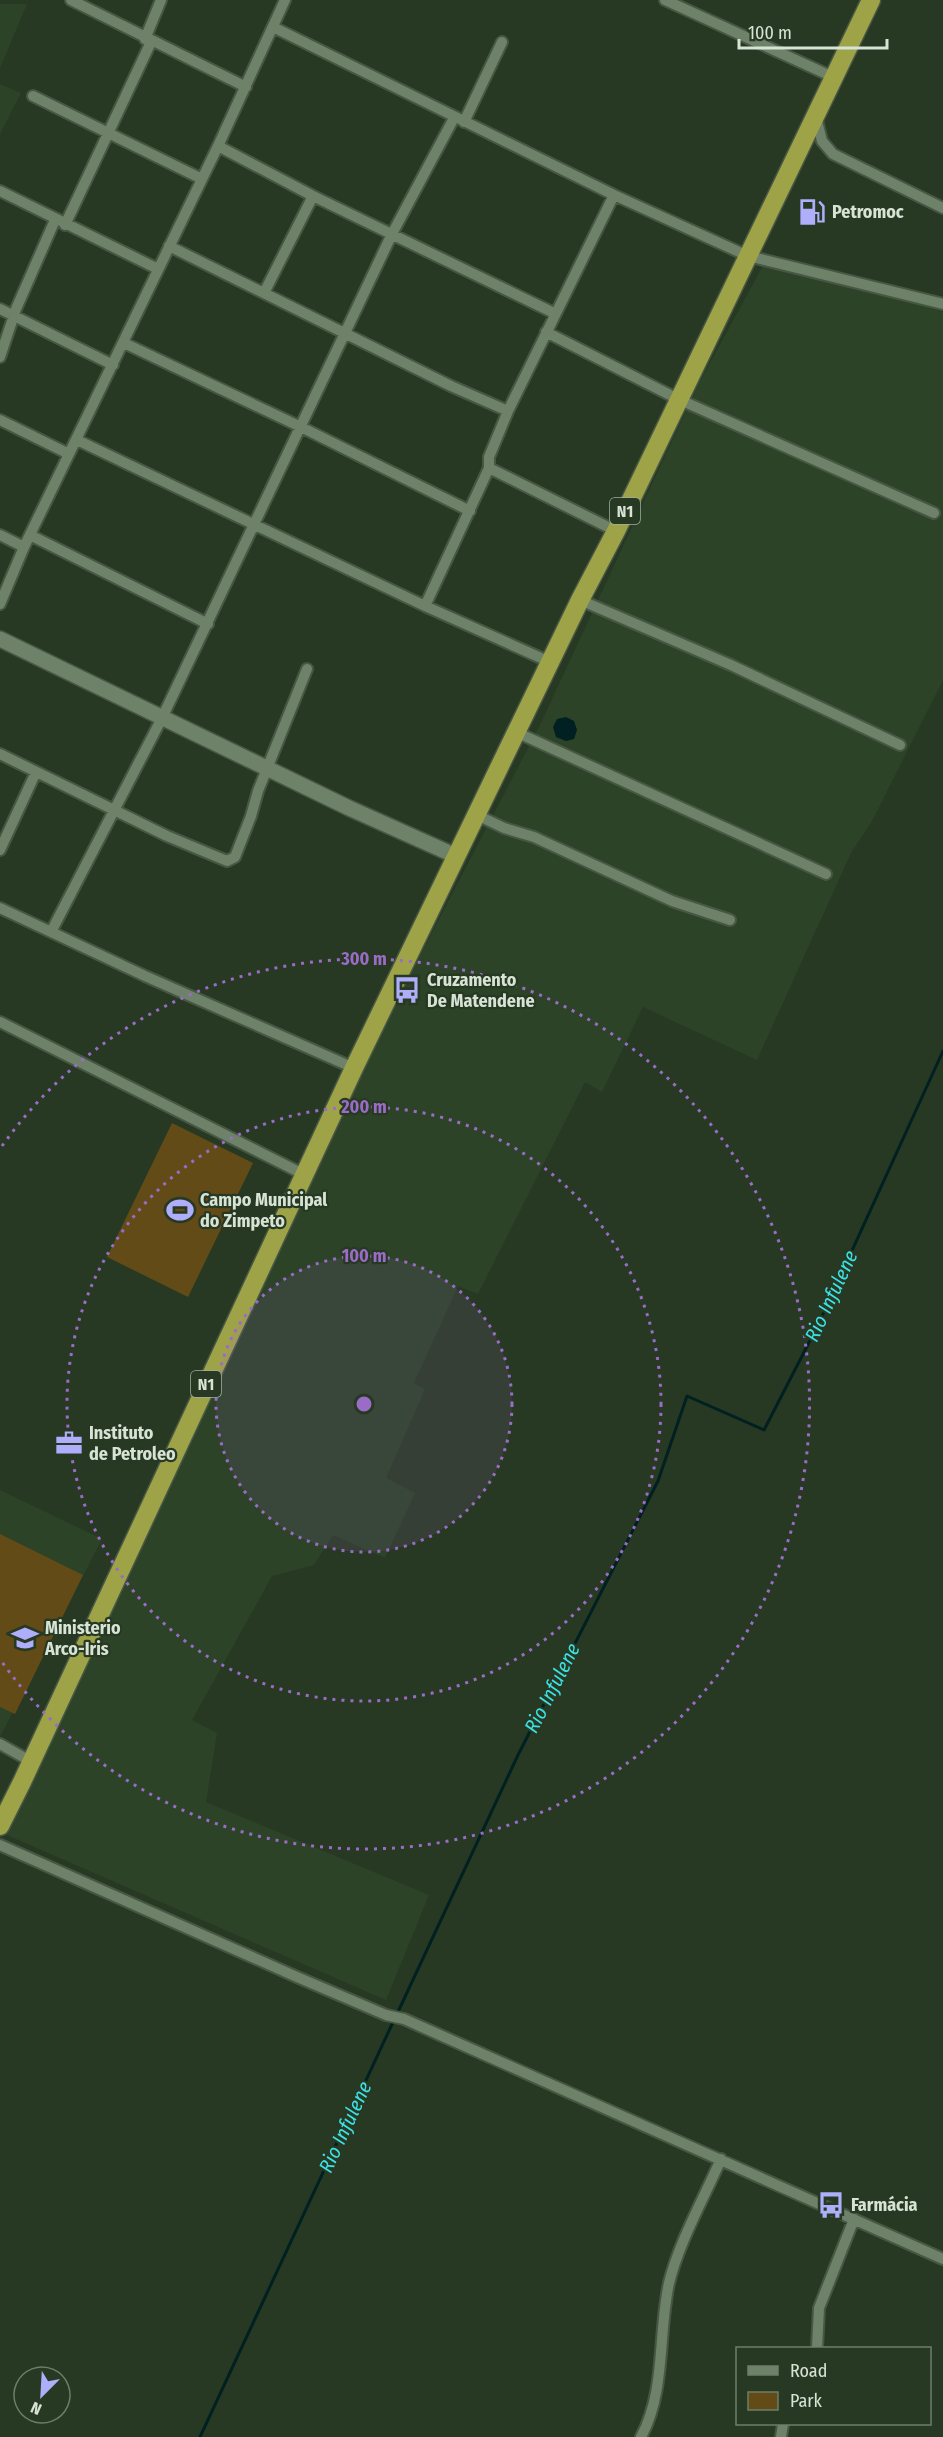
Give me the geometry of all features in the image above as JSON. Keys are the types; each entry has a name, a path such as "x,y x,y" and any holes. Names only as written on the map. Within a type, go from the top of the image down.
{"highway":[{"name":"N1","path":"0,1826 32,1762 354,1068 580,600 616,531 871,0"}],"street":[{"path":"72,0 246,87"},
{"path":"0,357 13,316 107,133 148,40 161,0"},
{"path":"0,604 24,547 218,146 285,0"},
{"path":"665,0 833,77"},
{"path":"273,27 614,195 748,256 943,304"},
{"path":"51,932 208,624 392,234 502,42"},
{"path":"33,96 202,178"},
{"path":"815,113 822,141 833,154 943,208"},
{"path":"218,146 313,196 554,313"},
{"path":"0,191 159,269"},
{"path":"425,606 489,468 489,457 508,411 554,313 614,195"},
{"path":"264,293 313,196"},
{"path":"168,246 346,332 451,386 508,411"},
{"path":"0,309 112,365"},
{"path":"546,332 678,399 934,513"},
{"path":"124,343 470,511"},
{"path":"0,420 69,454"},
{"path":"77,440 425,606 550,662"},
{"path":"489,468 616,531"},
{"path":"0,535 24,547"},
{"path":"30,535 208,624"},
{"path":"580,600 731,665 900,745"},
{"path":"0,639 456,856"},
{"path":"0,754 166,836 227,861 235,856 258,791 307,669"},
{"path":"516,732 826,874"},
{"path":"0,850 36,772"},
{"path":"477,815 504,828 534,837 672,901 730,920"},
{"path":"0,908 354,1068"},
{"path":"0,1023 305,1175"},
{"path":"0,1744 32,1762"},
{"path":"0,1845 386,2015 404,2019 943,2259"},
{"path":"641,2437 652,2408 657,2384 670,2280 721,2159"},
{"path":"817,2347 819,2308 854,2219"}],"shaded area":[{"path":"0,4 27,4 0,68"},
{"path":"0,84 21,93 0,134"},
{"path":"766,260 943,312 943,680 871,823 852,851 757,1060 643,1007 602,1092 585,1082 478,1294 458,1286 414,1383 425,1389 386,1478 415,1493 385,1558 333,1535 314,1565 272,1576 192,1720 217,1733 206,1802 429,1895 386,2000 0,1832 338,1113 539,727 699,383"},
{"name":"Ministerio Arco-Iris","path":"0,1490 102,1539 0,1737"}],"green space":[{"name":"Campo Municipal do Zimpeto","path":"172,1123 253,1163 188,1297 107,1257"},
{"name":"Ministerio Arco-Iris","path":"0,1534 83,1575 15,1714 0,1707"}],"water":[{"path":"566,717 574,721 577,730 574,739 566,741 556,737 553,727 557,719"}],"waterway":[{"name":"Rio Infulene","path":"397,2014 518,1755 658,1481 687,1396 764,1430 819,1323 943,1051"},
{"name":"Rio Infulene","path":"200,2437 394,2020"}],"place":[{"name":"Petromoc","path":"812,212"},
{"name":"Cruzamento De Matendene","path":"407,990"},
{"name":"Campo Municipal do Zimpeto","path":"180,1210"},
{"name":"Instituto de Petroleo","path":"69,1443"},
{"name":"Ministerio Arco-Iris","path":"25,1638"},
{"name":"Farmácia","path":"831,2205"}]}
